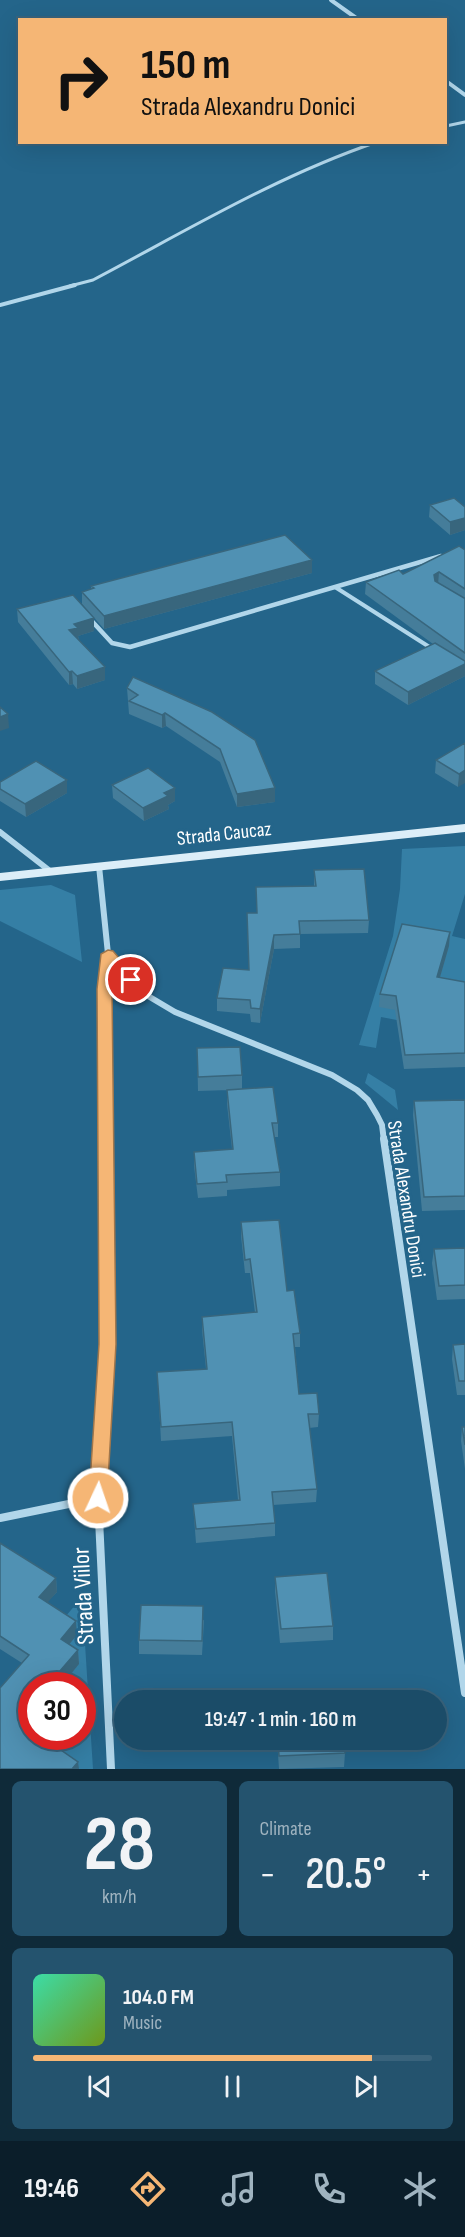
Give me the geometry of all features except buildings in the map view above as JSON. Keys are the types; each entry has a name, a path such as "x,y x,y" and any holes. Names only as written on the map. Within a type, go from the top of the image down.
{"street":[{"path":"331,0 356,18"},
{"path":"447,82 465,95"},
{"path":"83,612 112,644 120,648 443,555"},
{"name":"Strada Caucaz","path":"0,877 465,828"},
{"path":"0,832 50,871"},
{"path":"99,866 108,954"},
{"name":"Strada Viilor","path":"108,954 105,989 107,1344 98,1498 111,1769"},
{"name":"Strada Alexandru Donici","path":"108,954 143,993 175,1012 332,1075 357,1088 371,1102 382,1125 465,1693"},
{"path":"0,1518 98,1498"}],"lane":[{"path":"447,126 465,122"},
{"path":"0,305 93,280 290,177 330,158 370,144"},
{"path":"335,587 436,652"}],"shaded area":[{"path":"465,846 465,894 452,936 465,939 465,1033 381,1017 376,1048 359,1045 393,936 400,889 402,849"},
{"path":"51,885 75,895 82,962 0,921 0,890"},
{"path":"368,1073 395,1090 398,1110 365,1083"},
{"path":"82,1597 87,1672 19,1672"},
{"path":"18,1673 18,1750 92,1750 93,1769 0,1769"}],"route":[{"path":"98,1498 107,1344 105,989 108,954 131,980"}]}
